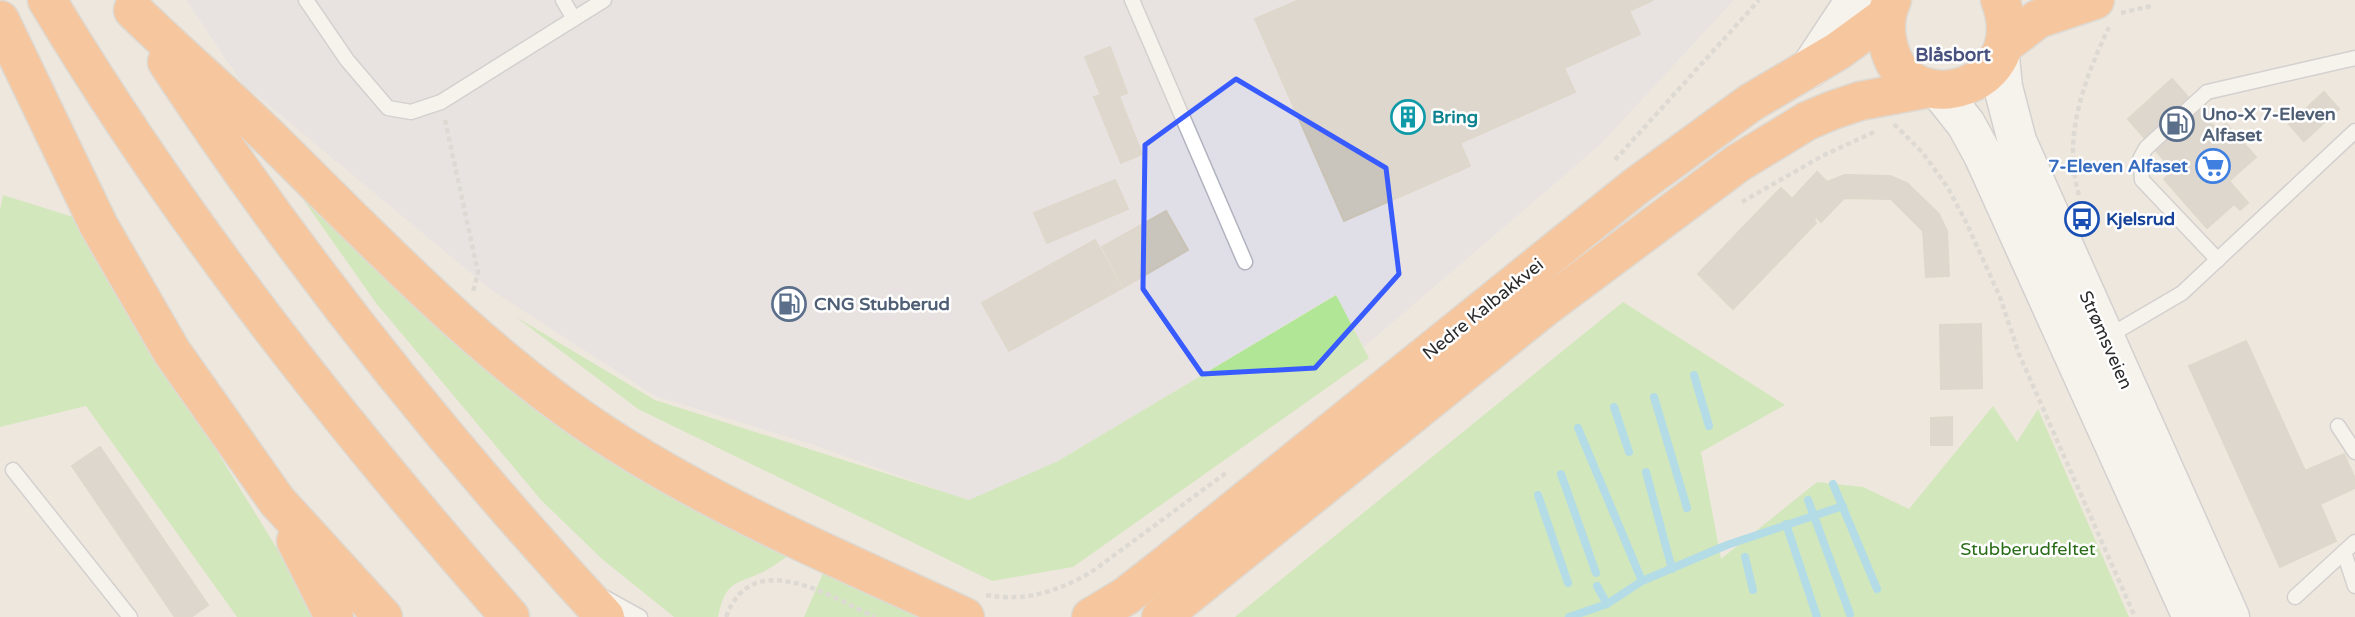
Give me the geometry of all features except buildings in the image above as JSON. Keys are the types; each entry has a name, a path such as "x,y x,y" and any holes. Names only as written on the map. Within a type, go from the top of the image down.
{"highway":[{"path":"47,0 130,131 247,297 361,444 510,617"},
{"path":"2000,0 2007,29 2002,51"},
{"path":"2002,51 2038,19 2095,0"},
{"path":"1883,3 1885,34 1890,52 1899,68 1913,80 1934,89"},
{"name":"Nedre Kalbakkvei","path":"1091,617 1126,596 1162,568 1634,187 1750,103 1863,35 1883,3"},
{"path":"130,5 293,246 480,478 605,617"},
{"path":"130,5 271,139 400,270 544,390 605,434 746,517 974,610"},
{"path":"0,20 70,171 142,304 172,352 277,501 383,617"},
{"name":"Nedre Kalbakkvei","path":"1161,617 1545,307 1738,163 1807,121 1833,110 1860,101 1968,86 1981,79 2002,51"},
{"path":"277,501 334,617"}],"main road":[{"name":"Strømsveien","path":"2002,51 2003,87 2017,141 2230,617"},
{"name":"Strømsveien","path":"1934,89 1966,124 1980,148 2192,617"}],"lane":[{"path":"306,0 347,60 388,108 411,112 441,102 604,0"},
{"path":"564,0 574,19"},
{"path":"1132,0 1245,262"},
{"path":"2218,260 2142,180 2140,159 2146,148 2207,92 2355,58"},
{"path":"2105,338 2182,293 2355,131"},
{"path":"2338,426 2355,452"},
{"path":"13,470 130,617"},
{"path":"2350,547 2355,586"},
{"path":"2295,597 2350,547"},
{"path":"567,576 640,617"}],"path":[{"path":"1610,165 1759,0"},
{"path":"2079,195 2073,175 2071,141 2074,121 2101,47 2108,29 2120,13 2151,6"},
{"path":"441,102 478,272 471,301"},
{"path":"1889,118 1936,171 1966,222 2000,297 2019,354 2135,617"},
{"path":"1887,129 1896,127"},
{"path":"1736,205 1822,156 1878,131"},
{"path":"974,610 986,595 1024,598 1046,593 1090,573 1235,467"},
{"path":"726,617 730,605 746,587 771,580 814,589 875,617"}],"highlighted area":[{"path":"1236,79 1386,168 1399,274 1315,368 1202,374 1143,289 1145,145"}],"shaded area":[{"path":"186,0 1734,0 1601,144 1364,347 1335,295 1058,461 969,501 814,445 655,396 491,290 242,83"}],"green space":[{"path":"288,178 557,410 797,549 765,571 729,589 718,617 674,617 602,559 541,500 376,303"},
{"path":"3,195 73,217 319,617 237,617 86,406 0,427 0,210"},
{"path":"1336,295 1369,358 1073,567 992,581 638,409 516,317 655,400 969,500 1058,461"},
{"name":"Stubberudfeltet","path":"1623,302 1785,405 1701,452 1721,559 1817,482 1863,487 1909,509 1993,406 2017,442 2038,409 2129,617 1235,617"},
{"path":"825,569 923,617 804,617"}],"waterway":[{"path":"1694,375 1709,426"},
{"path":"1654,397 1687,508"},
{"path":"1614,407 1629,452"},
{"path":"1578,428 1642,581"},
{"path":"1646,472 1672,569"},
{"path":"1561,474 1596,573"},
{"path":"1833,484 1877,589"},
{"path":"1538,495 1568,583"},
{"path":"1808,500 1850,614"},
{"path":"1569,617 1607,604 1642,581 1727,545 1843,506"},
{"path":"1786,524 1817,617"},
{"path":"1745,557 1753,590"},
{"path":"1597,586 1607,604"}],"place":[{"name":"Bring","path":"1408,117"},
{"name":"Uno-X 7-Eleven Alfaset","path":"2177,124"},
{"name":"7-Eleven Alfaset","path":"2213,166"},
{"name":"Kjelsrud","path":"2082,219"},
{"name":"CNG Stubberud","path":"789,304"}],"district":[{"name":"Blåsbort","path":"1953,54"}]}
